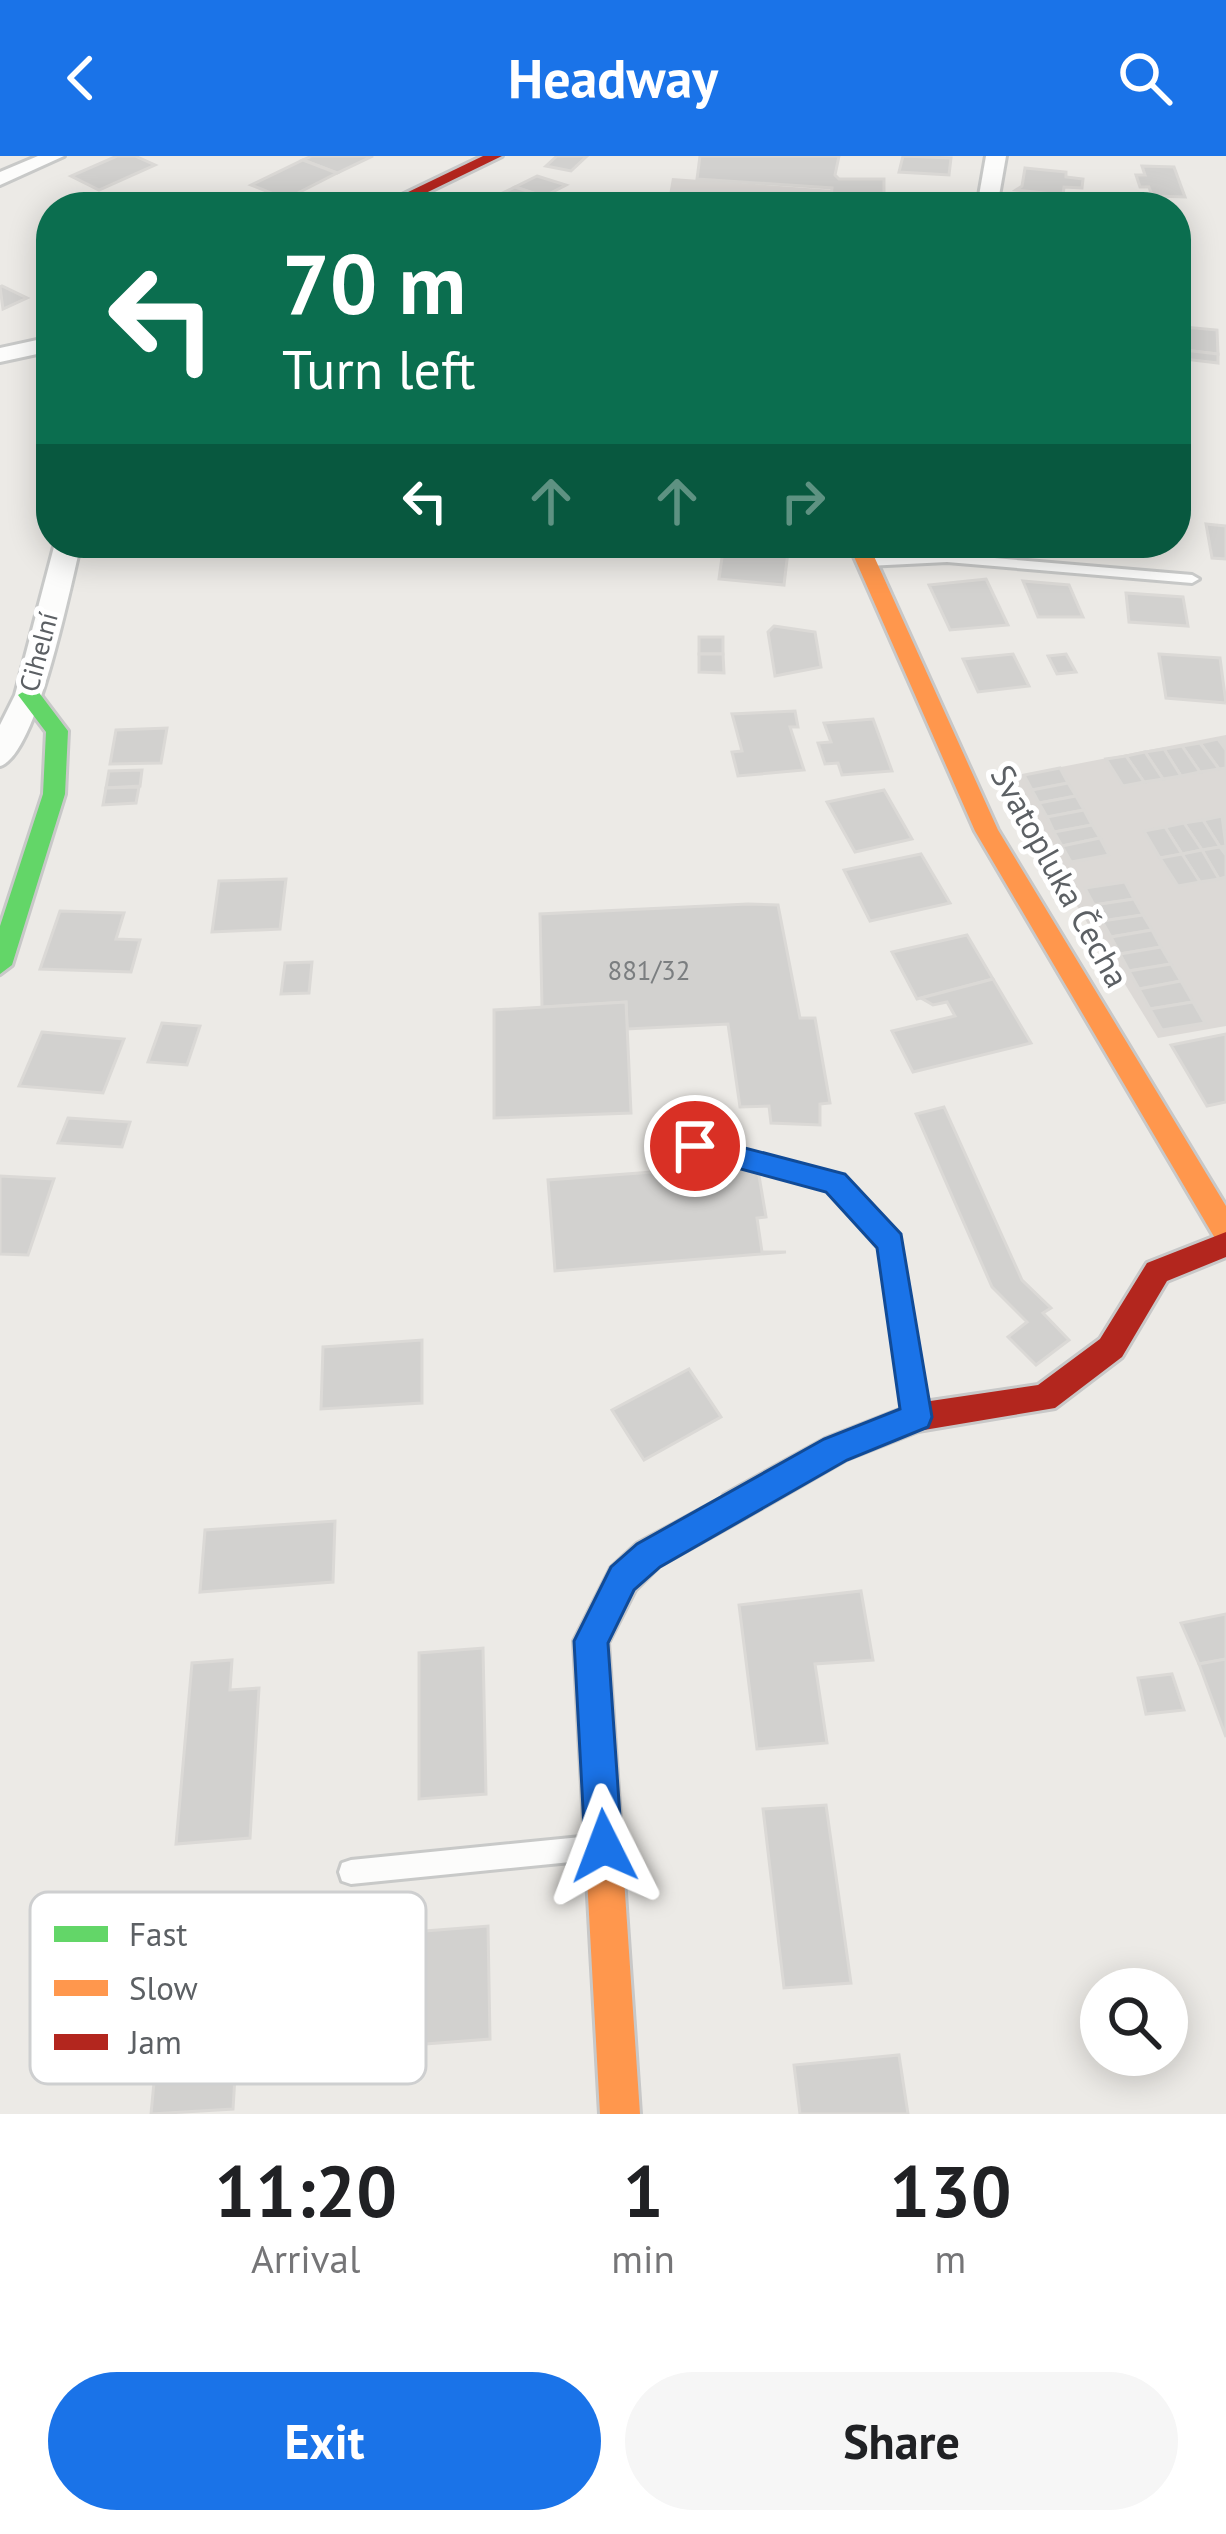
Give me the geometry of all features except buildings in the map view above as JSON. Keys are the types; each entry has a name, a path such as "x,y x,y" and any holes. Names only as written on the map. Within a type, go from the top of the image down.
{"street":[{"path":"0,179 54,156"},
{"path":"418,192 495,156"},
{"path":"990,192 996,156"},
{"path":"0,355 36,347"},
{"name":"Cihelní","path":"0,757 29,695 64,558"},
{"name":"Svatopluka Čecha","path":"865,558 987,831 1226,1231"},
{"path":"0,965 54,794 57,731 29,695"},
{"path":"620,2114 591,1641 623,1579 648,1556 836,1449 917,1417 1044,1398 1111,1348 1157,1272 1226,1244"}],"lane":[{"path":"946,558 1192,579"},
{"path":"695,1146 835,1182 890,1243 917,1417"},
{"path":"351,1872 604,1846"}],"shaded area":[{"path":"672,178 833,192 670,192"},
{"path":"1226,735 1226,1026 1158,1038 999,779"}],"traffic: fast":[{"path":"0,965 54,794 57,731 29,695"}],"traffic: slow":[{"path":"865,558 987,831 1226,1231"},
{"path":"620,2114 591,1641 623,1579 648,1555 735,1506"}],"traffic: jam":[{"path":"417,192 495,156"},
{"path":"735,1506 836,1449 917,1417 1044,1398 1111,1348 1157,1272 1226,1244"}],"route":[{"path":"604,1846 591,1641 623,1579 648,1556 836,1449 917,1417 890,1243 835,1182 695,1146"}]}
